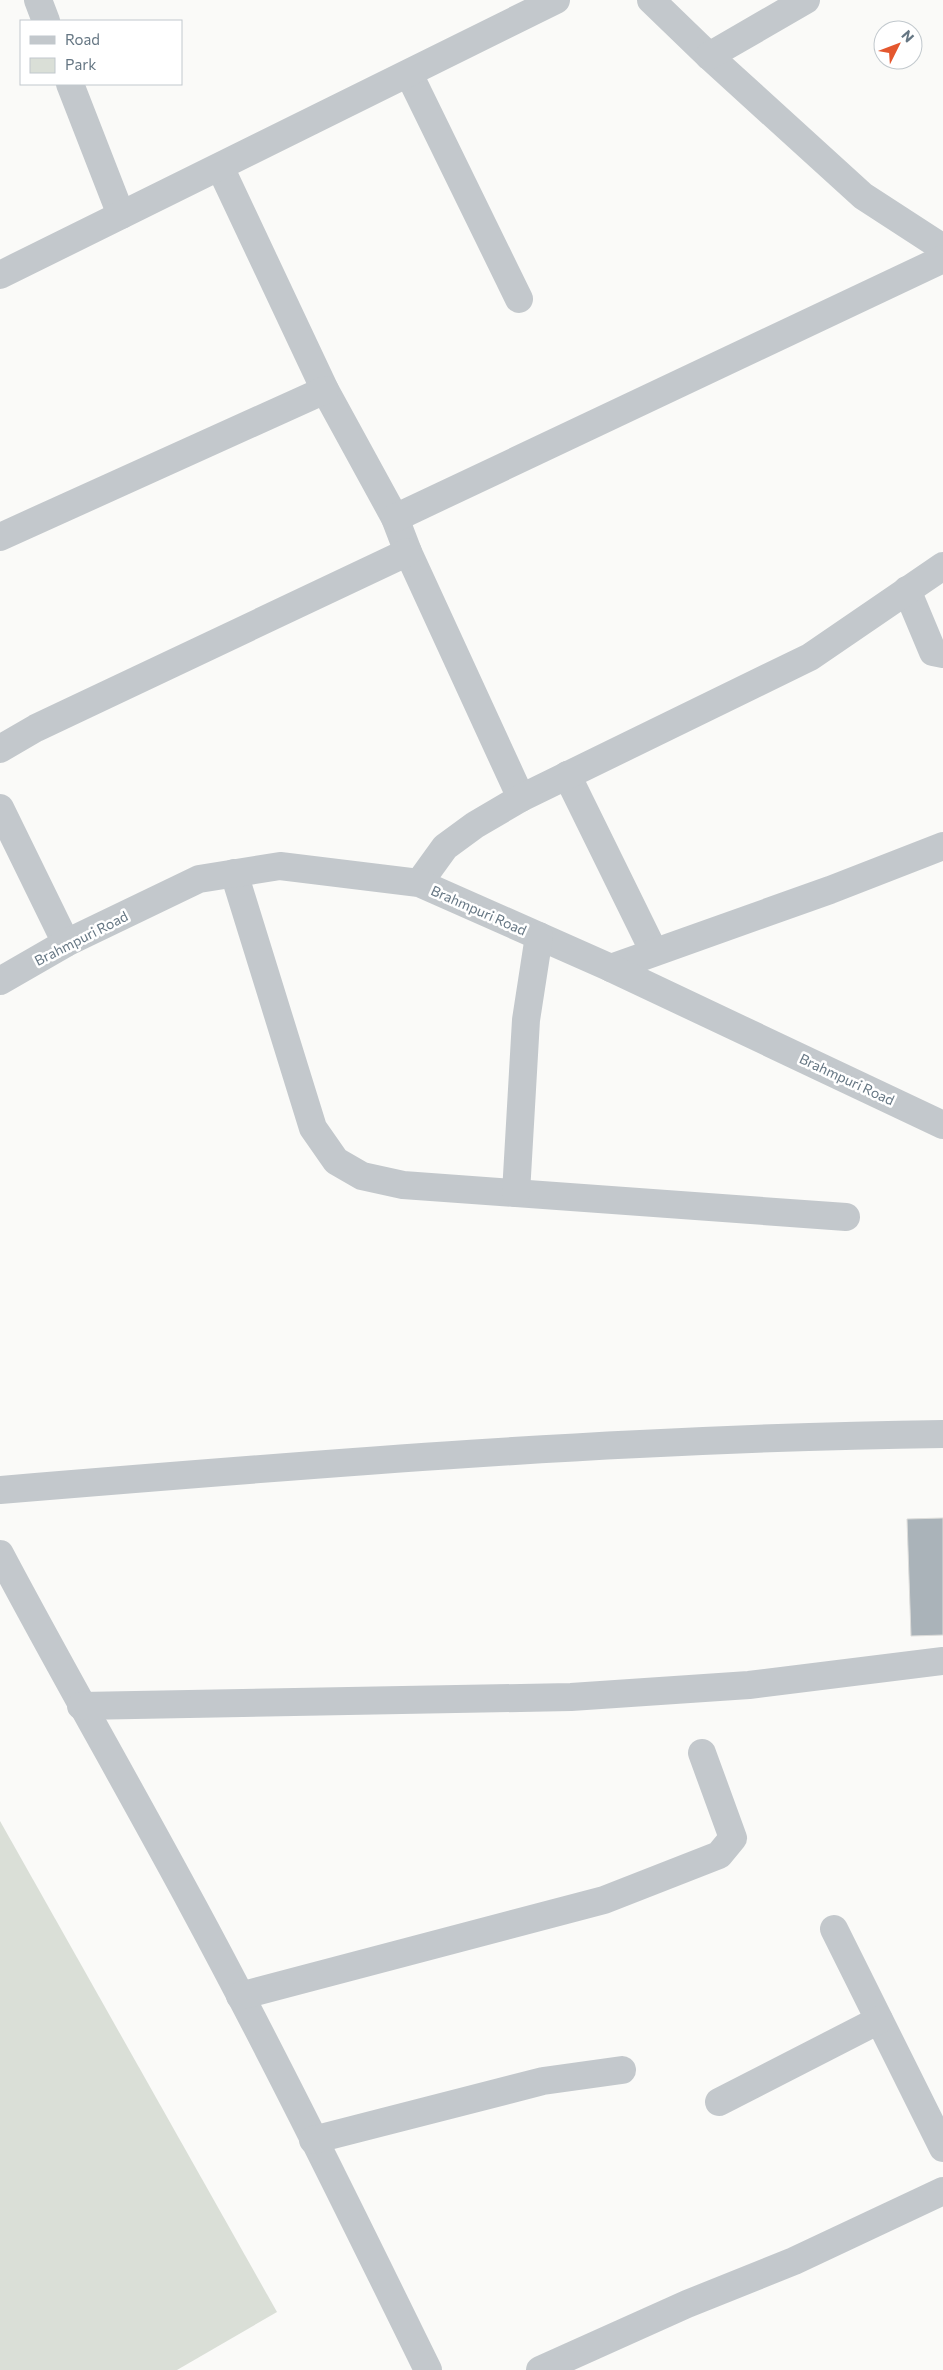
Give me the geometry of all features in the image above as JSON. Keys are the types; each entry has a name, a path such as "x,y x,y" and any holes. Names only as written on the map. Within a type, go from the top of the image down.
{"street":[{"path":"38,0 46,20"},
{"path":"0,275 556,0"},
{"path":"651,0 709,56 863,196 943,248"},
{"path":"709,56 806,0"},
{"path":"408,74 519,299"},
{"path":"70,85 121,215"},
{"path":"220,167 325,390 395,518 408,552 521,798"},
{"path":"395,518 943,258"},
{"path":"0,537 325,390"},
{"path":"0,749 36,728 408,552"},
{"path":"418,883 445,847 475,825 521,798 810,657 943,566"},
{"path":"907,590 934,652 943,654"},
{"path":"567,775 654,952"},
{"path":"0,808 66,943"},
{"path":"611,968 830,890 943,846"},
{"name":"Brahmpuri Road","path":"0,981 66,943 198,878 280,866 418,883 611,968 943,1125"},
{"path":"234,873 313,1128 336,1161 362,1176 402,1185 846,1218"},
{"path":"516,1193 526,1020 540,936"},
{"path":"0,1490 422,1456 829,1435 943,1434"},
{"path":"0,1554 81,1706 194,1908 428,2370"},
{"path":"81,1706 571,1697 749,1685 943,1661"},
{"path":"240,1996 604,1900 719,1855 733,1838 702,1753"},
{"path":"834,1929 943,2148"},
{"path":"719,2102 879,2020"},
{"path":"313,2140 543,2081 622,2070"},
{"path":"540,2370 687,2304 794,2261 943,2191"}],"green space":[{"path":"0,1821 277,2312 177,2370 0,2370"}],"building":[{"path":"943,1518 943,1635 911,1636 907,1519"}]}
